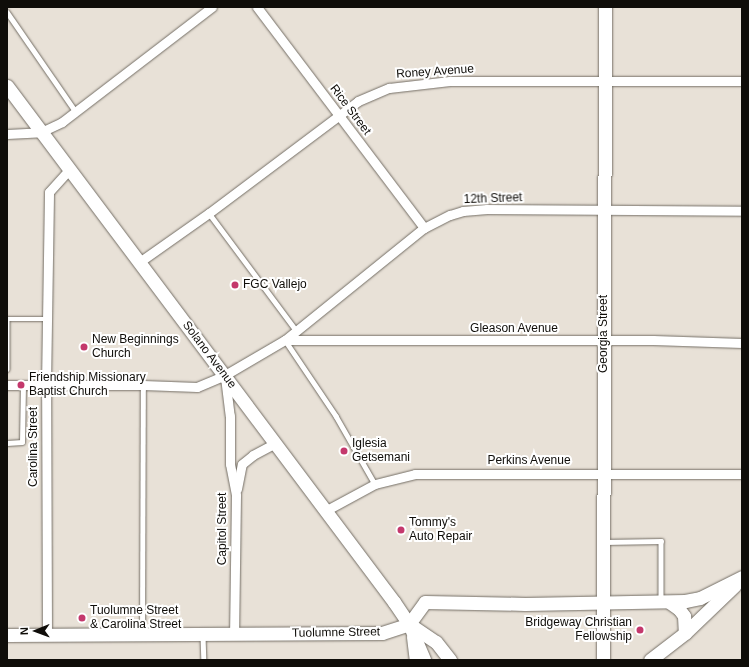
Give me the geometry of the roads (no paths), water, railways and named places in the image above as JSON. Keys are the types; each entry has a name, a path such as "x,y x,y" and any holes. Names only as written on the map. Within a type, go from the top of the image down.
{"main road":[{"name":"Georgia Street","path":"604,660 605,7"},
{"name":"Solano Avenue","path":"7,86 138,263 276,443 409,624 420,656 424,660"},
{"path":"409,624 425,602 665,602 700,598 742,578"},
{"path":"650,660 685,632 742,578"},
{"path":"665,602 680,609 684,616 685,632"},
{"name":"Solano Avenue","path":"409,624 436,642 450,660"},
{"name":"Tuolumne Street","path":"7,635 234,635 382,633 409,624"}],"street":[{"path":"7,134 41,132 62,122 212,7"},
{"name":"Rice Street","path":"257,7 424,228"},
{"name":"Roney Avenue","path":"138,263 209,213 358,101 388,88 419,83 450,81 742,81"},
{"name":"Carolina Street","path":"47,635 46,385 49,192 69,170"},
{"name":"12th Street","path":"7,385 143,385 197,387 225,375 285,340 424,228 450,215 463,211 487,209 742,211"},
{"name":"Gleason Avenue","path":"285,340 742,343"},
{"name":"Capitol Street","path":"225,375 230,416 230,464 236,495 234,635"},
{"path":"236,495 242,464 253,454 276,443"},
{"name":"Perkins Avenue","path":"325,511 375,484 415,474 742,474"},
{"path":"409,624 414,660"}],"lane":[{"path":"7,12 76,112"},
{"path":"209,213 296,330"},
{"path":"7,369 7,319 47,318"},
{"path":"285,340 336,416 375,484"},
{"path":"7,443 22,442 23,385"},
{"path":"142,635 143,385"},
{"path":"604,542 661,541 665,602"},
{"path":"203,635 204,660"}],"place":[{"name":"FGC Vallejo","path":"235,285"},
{"name":"New Beginnings Church","path":"84,347"},
{"name":"Friendship Missionary Baptist Church","path":"21,385"},
{"name":"Iglesia Getsemani","path":"344,451"},
{"name":"Tommy's Auto Repair","path":"401,530"},
{"name":"Tuolumne Street & Carolina Street","path":"82,618"},
{"name":"Bridgeway Christian Fellowship","path":"640,630"}]}
